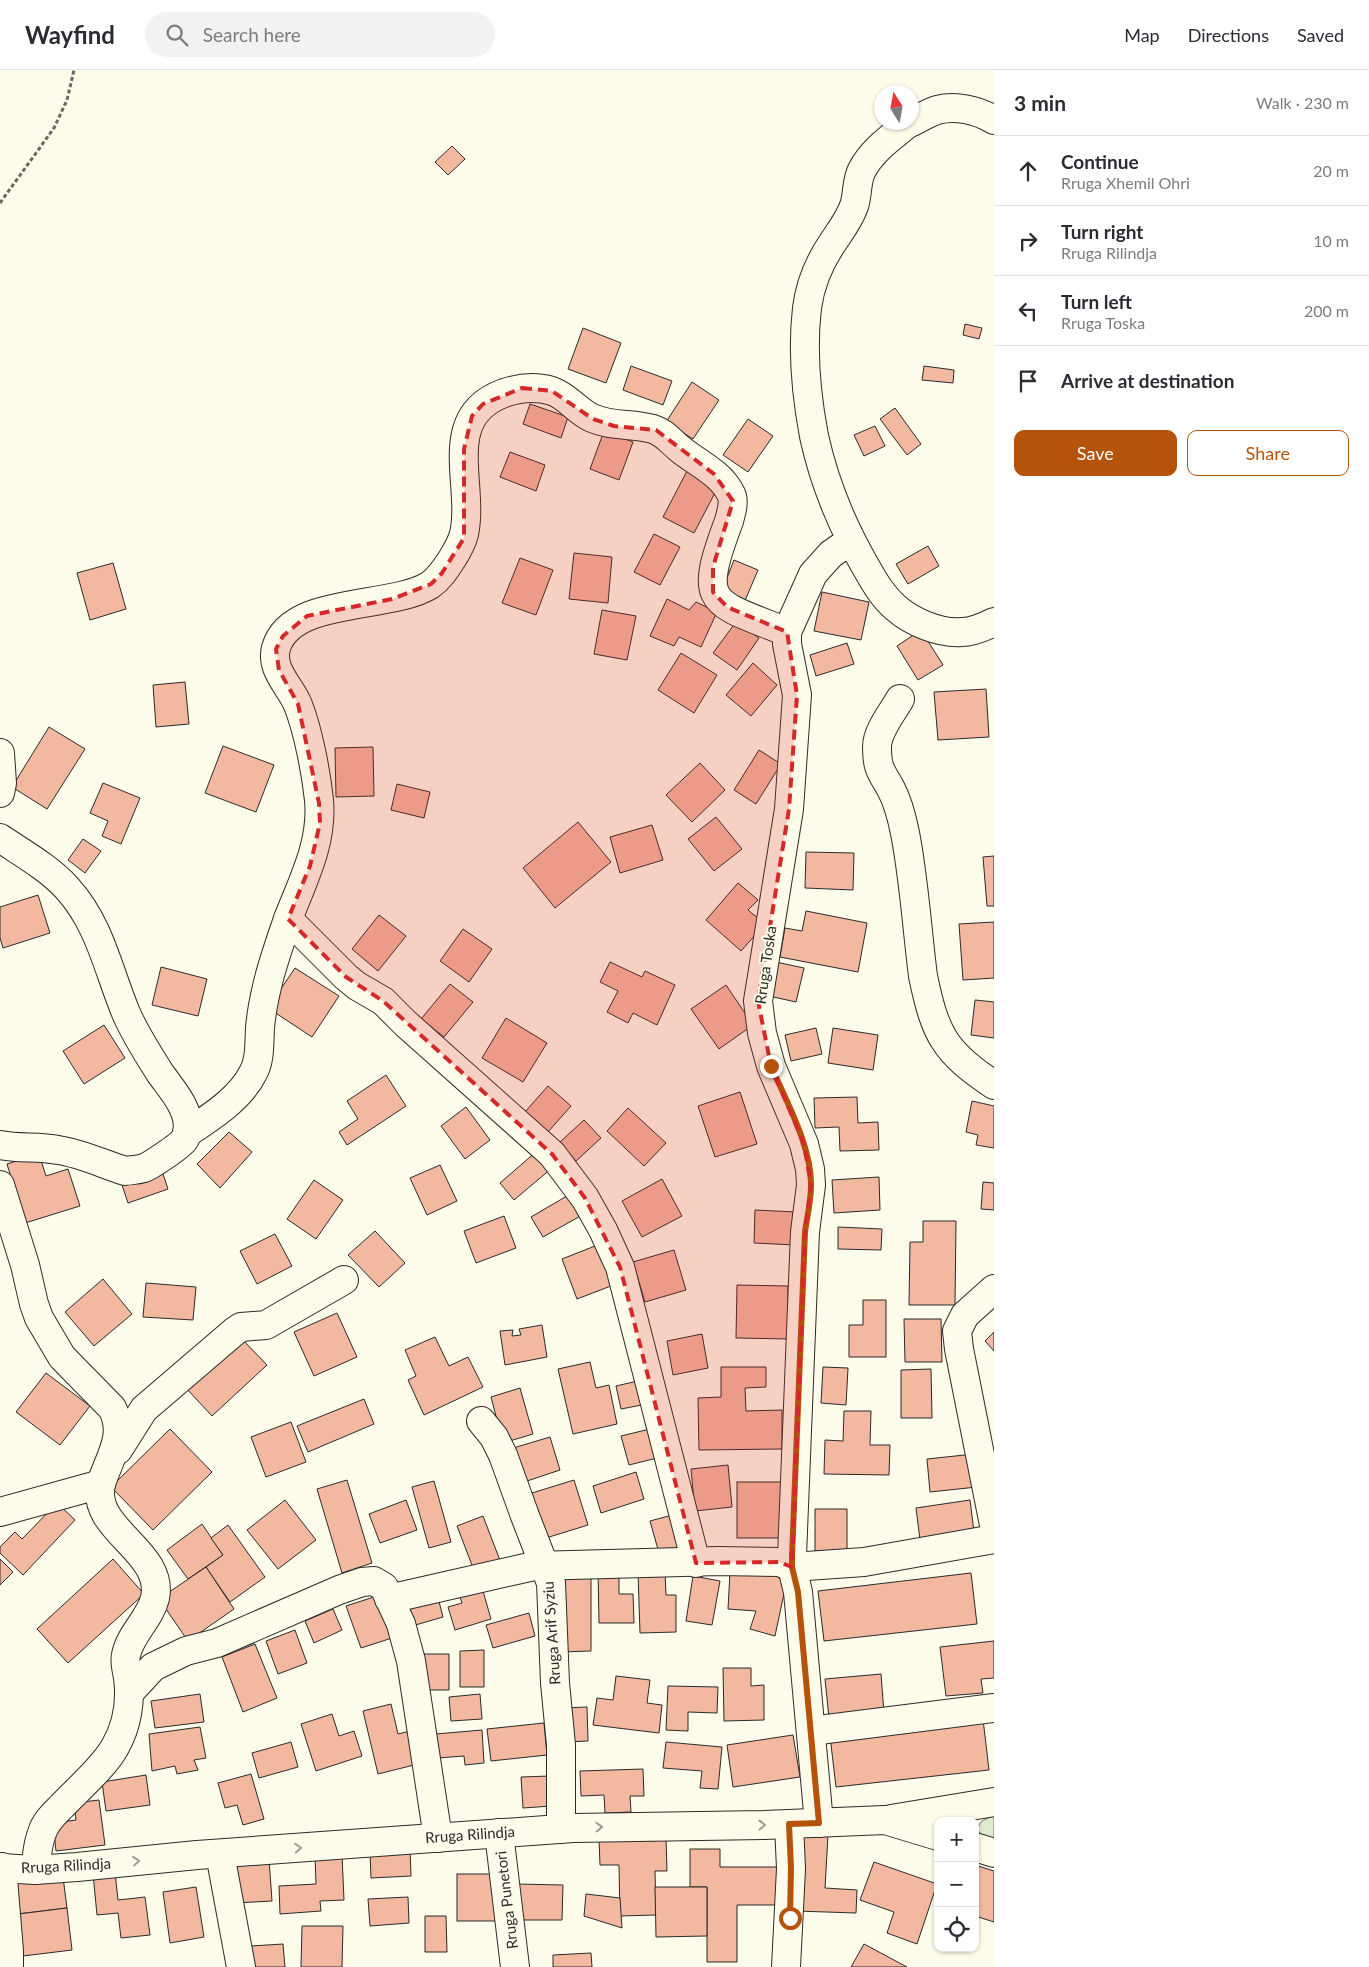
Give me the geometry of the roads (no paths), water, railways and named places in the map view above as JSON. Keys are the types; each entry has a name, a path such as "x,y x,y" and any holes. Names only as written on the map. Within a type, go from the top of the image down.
{"street":[{"path":"919,118 937,110 961,108 982,113 994,120"},
{"path":"902,130 872,156 861,170 855,205 847,223 832,242 816,274 807,306 804,356 814,436 834,500 850,541 880,591 895,608 923,624 942,630 962,632 982,628 994,622"},
{"path":"187,1133 223,1107 243,1088 253,1074 258,1061 261,1019 266,989 288,919 310,866 320,824 313,761 298,704 284,683 275,659 276,649 282,636 308,616 321,611 392,599 408,594 431,584 442,573 464,538 467,494 463,470 466,432 472,416 483,404 501,394 515,390 536,388 552,391 593,419 614,426 649,428 668,436 678,447 714,474 731,493 733,501 731,515 713,567 713,592 718,600 727,608 786,632 812,574 831,554 850,541"},
{"name":"Rruga Toska","path":"786,632 797,695 789,809 786,840 758,1001 762,1033 771,1066 804,1144 810,1169 811,1185 805,1232 792,1567 798,1592 819,1823"},
{"path":"900,699 883,728 877,744 878,761 880,774 891,790 898,806 905,832 927,996 942,1038 970,1069 994,1085"},
{"path":"0,753 2,783 0,793"},
{"path":"0,838 45,869 66,887 94,926 106,954 126,1013 144,1048 184,1109 187,1122 187,1133 184,1141 145,1168 134,1170 125,1170 60,1150 38,1147 16,1148 0,1144"},
{"path":"288,919 346,977 388,1006 552,1154 586,1198 620,1267 696,1563"},
{"path":"0,1185 39,1318 62,1357 112,1408 117,1417 118,1437 99,1491 101,1506 152,1570 154,1577 155,1598 127,1649 125,1657 129,1693 127,1713 116,1746 46,1823 42,1833 35,1870"},
{"path":"0,1512 104,1475 144,1409 235,1331 241,1327 266,1325 344,1280"},
{"path":"994,1289 965,1316 957,1331 994,1525"},
{"name":"Rruga Arif Syziu","path":"481,1422 494,1437 503,1455 524,1516 551,1583 554,1611 555,1683 561,1745 561,1829"},
{"path":"389,1599 514,1570 545,1566 719,1561 779,1562 792,1567 864,1562 994,1539"},
{"path":"129,1693 153,1667 186,1651 217,1643 347,1587 362,1582 374,1581 384,1587 401,1624 411,1661 438,1838"},
{"path":"811,1731 994,1708"},
{"path":"885,1820 994,1802"},
{"name":"Rruga Rilindja","path":"1,1868 35,1870 220,1854 561,1829 885,1820 934,1835"},
{"path":"786,1967 791,1868 789,1824"},
{"name":"Rruga Punetori","path":"499,1833 515,1967"},
{"path":"979,1848 994,1853"},
{"path":"220,1854 241,1967"},
{"path":"1,1868 9,1967"}]}
